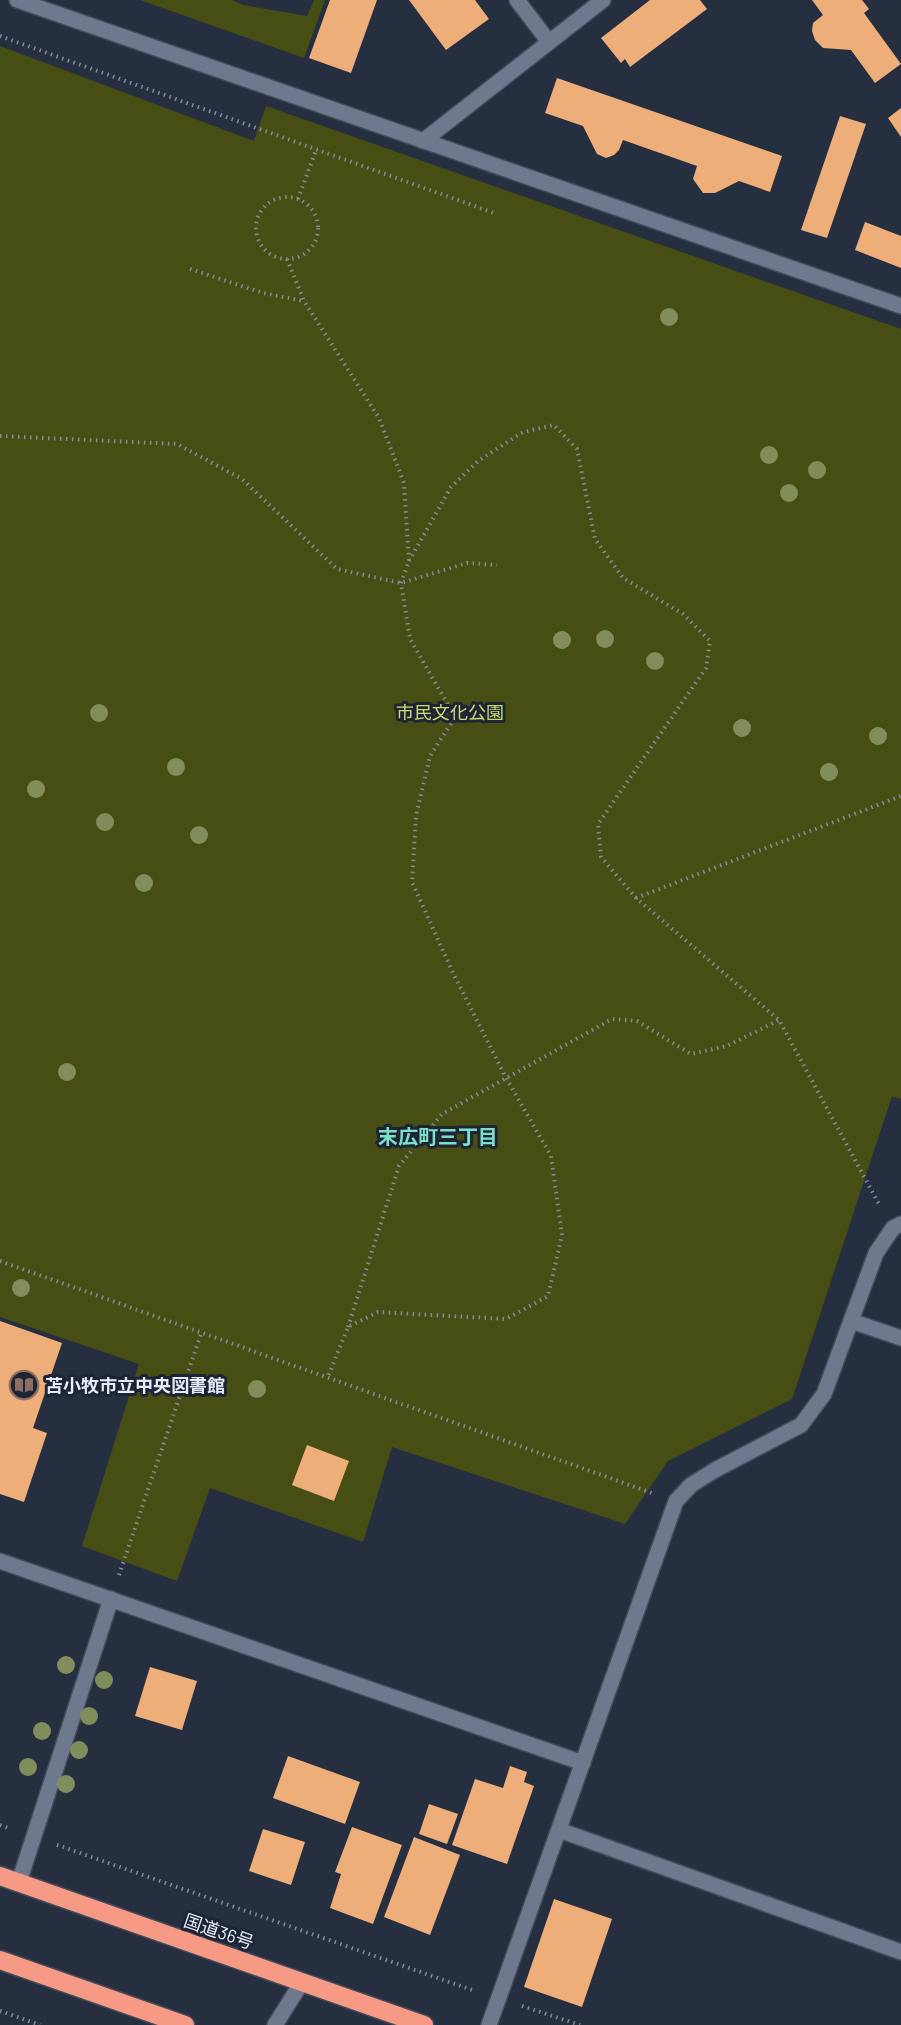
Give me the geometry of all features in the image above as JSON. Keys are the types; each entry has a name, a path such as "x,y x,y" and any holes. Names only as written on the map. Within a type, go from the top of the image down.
{"highway":[{"name":"国道36号","path":"0,1876 424,2025"},
{"path":"0,1960 185,2025"}],"street":[{"path":"17,0 901,306"},
{"path":"517,0 549,42"},
{"path":"423,141 603,0"},
{"path":"489,2025 676,1501 691,1485 715,1470 801,1425 824,1394 876,1253 897,1226"},
{"path":"851,1321 901,1338"},
{"path":"0,1561 583,1763"},
{"path":"19,1882 111,1599"},
{"path":"559,1830 901,1952"},
{"path":"275,2025 302,1982"}],"path":[{"path":"0,36 494,213"},
{"path":"298,199 316,150"},
{"path":"286,197 298,199 309,205 316,216 318,228 316,240 309,250 299,257 287,260 275,257 261,245 255,228 257,216 264,206 274,199 286,197"},
{"path":"287,260 304,301 378,418 404,483 409,561"},
{"path":"190,268 263,294 304,301"},
{"path":"348,1327 378,1312 506,1319 548,1296 562,1235 551,1156 505,1076 453,973 412,882 416,816 430,756 455,717 410,639 401,584 409,561 451,487 478,461 523,432 554,425 577,449 595,539 623,578 682,614 710,641 706,668 598,824 601,857 636,898 779,1020 897,1226"},
{"path":"0,436 177,444 242,479 337,568 401,584 467,563 497,565"},
{"path":"636,898 901,796"},
{"path":"327,1379 348,1327 399,1166 442,1114 505,1076 612,1019 637,1021 691,1054 727,1046 779,1020"},
{"path":"0,1261 676,1501"},
{"path":"111,1599 201,1334"},
{"path":"0,1825 498,1999 580,2025"},
{"path":"0,2011 40,2025"}],"green space":[{"path":"140,0 232,0 243,5 307,16 314,0 325,0 304,58"},
{"name":"市民文化公園","path":"0,46 254,141 266,106 901,329 901,1099 892,1096 792,1399 668,1461 625,1524 392,1447 363,1542 210,1488 177,1581 82,1546 139,1364 0,1317"}],"building":[{"path":"330,0 377,0 351,73 309,58"},
{"path":"409,0 475,0 489,19 446,50"},
{"path":"650,0 700,0 707,9 630,67 625,59 621,63 601,38"},
{"path":"812,0 862,0 869,9 864,13 901,64 875,83 851,50 823,48 815,40 812,31 813,23 823,15"},
{"path":"557,78 782,156 770,192 739,181 715,193 703,193 693,179 697,166 623,140 614,155 606,158 597,154 583,126 545,113"},
{"path":"901,108 901,137 888,118"},
{"path":"840,116 866,124 827,238 801,230"},
{"path":"865,222 901,236 901,268 855,250"},
{"name":"苫小牧市立中央図書館","path":"0,1321 62,1343 33,1428 47,1433 24,1502 0,1494"},
{"path":"307,1445 349,1461 334,1501 292,1485"},
{"path":"150,1667 197,1681 182,1730 135,1716"},
{"path":"288,1756 360,1782 345,1824 273,1798"},
{"path":"510,1766 527,1772 524,1782 534,1786 507,1864 452,1845 475,1779 503,1788"},
{"path":"429,1804 458,1814 447,1844 419,1834"},
{"path":"352,1827 402,1845 373,1924 330,1908 341,1874 335,1872"},
{"path":"263,1829 305,1842 291,1885 249,1871"},
{"path":"414,1837 460,1855 430,1935 384,1917"},
{"path":"554,1899 612,1919 582,2007 524,1987"}],"place":[{"name":"苫小牧市立中央図書館","path":"24,1385"}],"district":[{"name":"末広町三丁目","path":"438,1136"}]}
